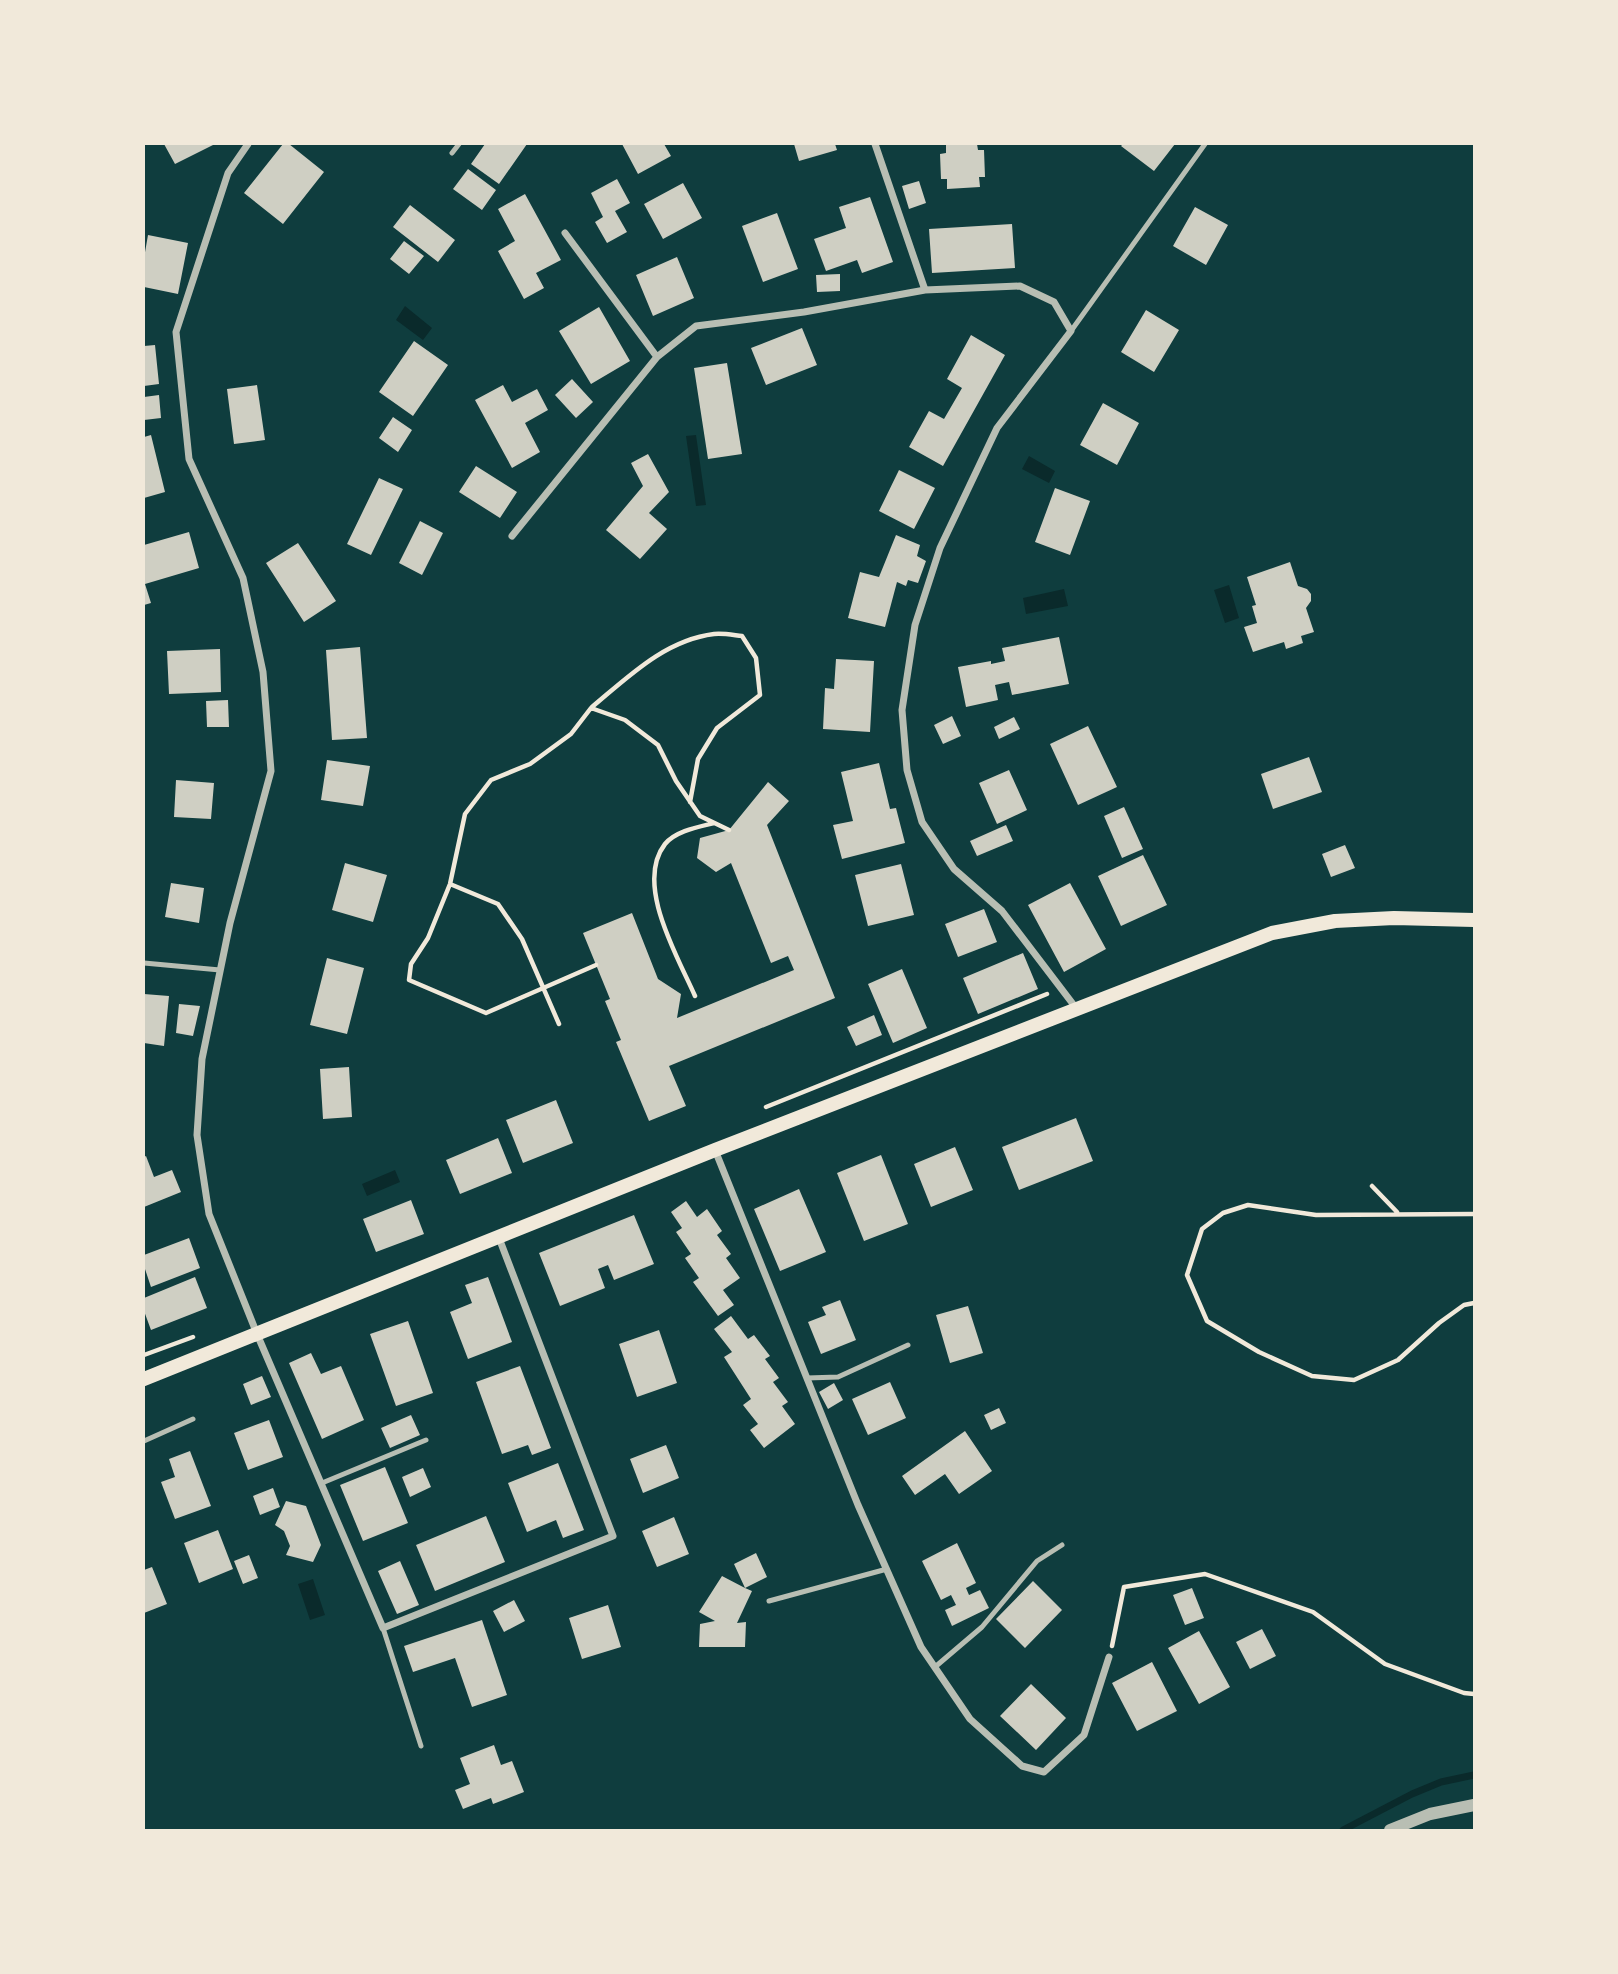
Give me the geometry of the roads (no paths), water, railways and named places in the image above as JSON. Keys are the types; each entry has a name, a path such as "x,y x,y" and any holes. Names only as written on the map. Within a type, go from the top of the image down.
{"main road":[{"path":"144,1380 715,1150 1272,933 1335,921 1394,918 1475,920"}],"street":[{"path":"248,144 228,173 176,332 190,459 243,578 263,672 271,771 220,970 202,1059 197,1135 209,1214 257,1334 383,1628 613,1535 499,1238"},
{"path":"875,144 925,290"},
{"path":"565,233 657,357"},
{"path":"512,536 657,357 696,326 804,312 925,290 1020,286 1054,302 1071,331 997,428 940,548 915,625 902,710 907,770 922,822 954,869 1002,911 1076,1008"},
{"path":"715,1150 807,1378 921,1647 970,1720 1022,1766 1044,1772 1084,1735 1109,1657"},
{"path":"1390,1830 1430,1814 1475,1805"}],"lane":[{"path":"452,153 459,144"},
{"path":"1071,331 1205,144"},
{"path":"144,963 220,970"},
{"path":"807,1378 838,1377 908,1345"},
{"path":"144,1441 193,1419"},
{"path":"322,1483 426,1440"},
{"path":"935,1667 982,1628 1037,1561 1062,1545"},
{"path":"769,1601 887,1569"},
{"path":"383,1628 421,1746"}],"water":[{"path":"405,306 432,328 423,340 396,320"},
{"path":"696,435 706,505 696,506 686,436"},
{"path":"1029,456 1055,471 1049,483 1022,469"},
{"path":"1229,585 1239,618 1225,623 1214,590"},
{"path":"1064,589 1068,606 1026,614 1023,598"},
{"path":"395,1170 400,1182 367,1196 362,1184"},
{"path":"313,1579 325,1615 310,1620 298,1584"}],"waterway":[{"path":"1343,1830 1412,1794 1441,1782 1474,1775"}]}
